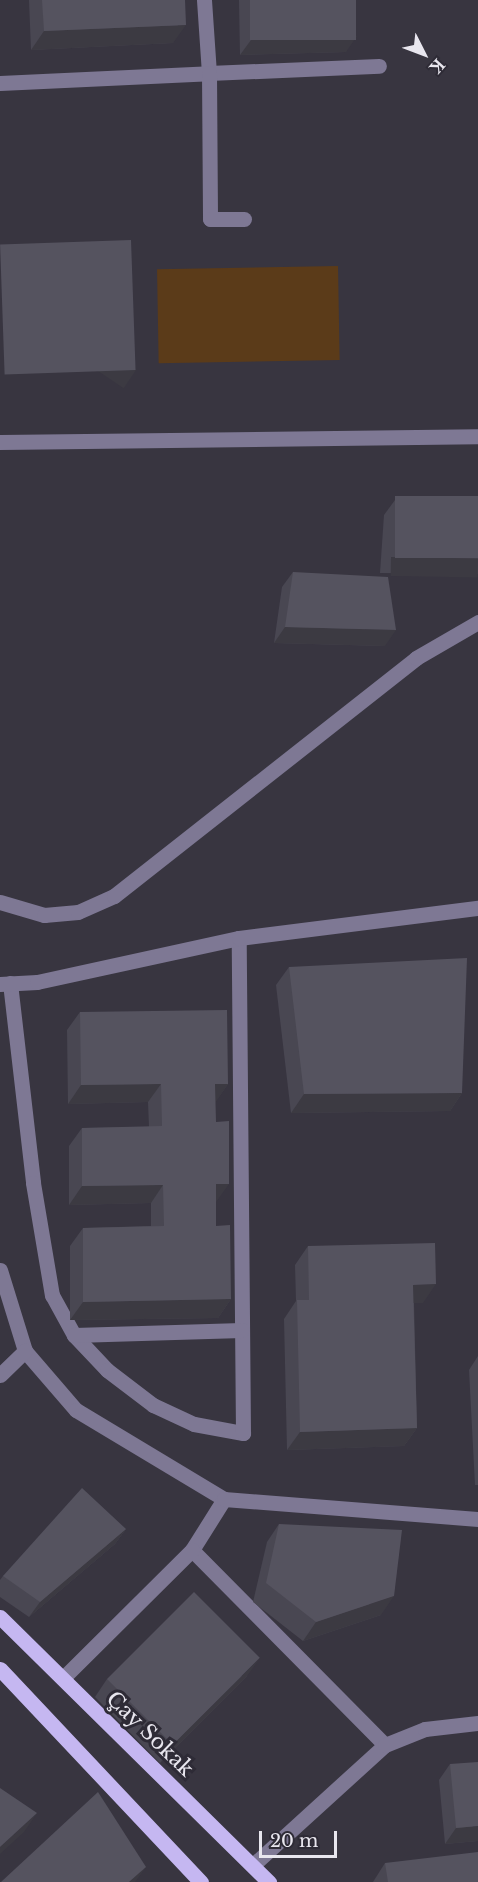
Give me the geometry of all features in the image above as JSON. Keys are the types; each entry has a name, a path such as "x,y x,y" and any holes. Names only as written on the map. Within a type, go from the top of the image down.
{"main road":[{"name":"Çay Sokak","path":"0,1617 268,1882"},
{"path":"1,1672 201,1882"}],"street":[{"path":"204,0 208,73 210,219 244,219"},
{"path":"0,83 380,66"},
{"path":"0,442 478,436"},
{"path":"0,902 44,915 78,912 114,896 416,658 478,622"},
{"path":"239,938 243,1433 194,1424 153,1405 107,1370 74,1335 52,1295 33,1184 5,983 37,982 239,938 478,908"},
{"path":"0,1270 25,1351 76,1410 224,1499 478,1519"},
{"path":"74,1335 242,1330"},
{"path":"0,1375 25,1351"},
{"path":"63,1678 192,1550 224,1499"},
{"path":"192,1550 385,1745"},
{"path":"253,1865 385,1745 425,1729 478,1723"}],"shaded area":[{"path":"338,266 340,360 159,363 157,269"}],"building":[{"path":"42,0 185,0 186,25 44,31"},
{"path":"250,0 356,0 356,40 250,40"},
{"path":"131,240 136,370 5,374 0,245"},
{"path":"395,496 478,496 478,558 395,558"},
{"path":"293,572 388,577 396,630 285,627"},
{"path":"467,958 462,1093 304,1094 289,967"},
{"path":"227,1010 228,1084 215,1084 216,1122 229,1121 229,1184 216,1184 216,1226 230,1225 231,1299 83,1302 83,1228 164,1226 163,1185 82,1186 82,1128 162,1126 161,1084 81,1085 80,1012"},
{"path":"435,1243 436,1284 413,1285 417,1428 300,1432 297,1300 309,1300 308,1246"},
{"path":"82,1488 126,1529 40,1602 3,1576"},
{"path":"279,1524 402,1530 394,1596 316,1622 266,1583"},
{"path":"194,1592 260,1658 173,1745 107,1679"},
{"path":"478,1762 478,1826 456,1828 450,1764"},
{"path":"0,1788 37,1813 0,1847"},
{"path":"98,1792 146,1867 129,1882 1,1882"},
{"path":"478,1852 478,1882 388,1882 385,1863"}]}
